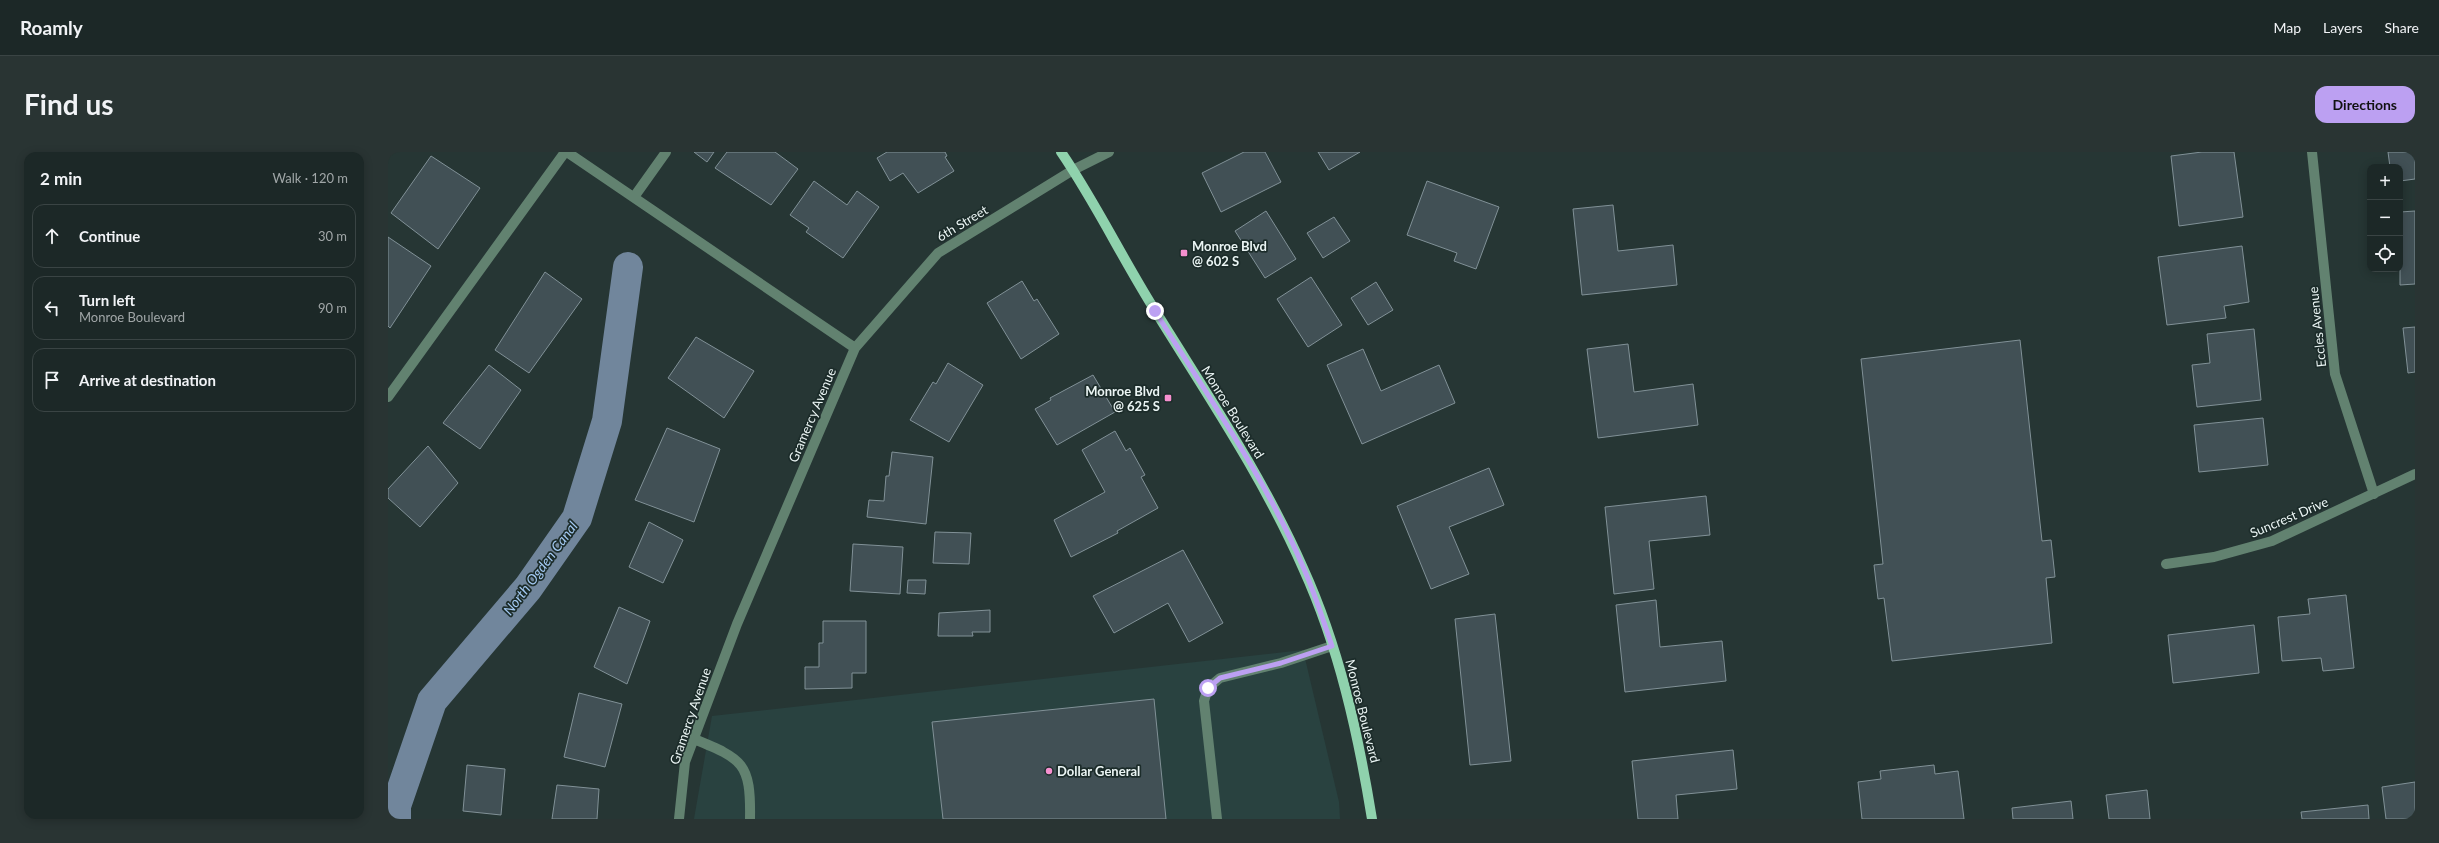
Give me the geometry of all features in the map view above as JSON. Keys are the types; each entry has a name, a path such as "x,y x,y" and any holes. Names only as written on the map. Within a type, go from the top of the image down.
{"main road":[{"name":"Monroe Boulevard","path":"1061,152 1155,311 1255,473 1304,568 1332,646 1362,760 1372,819"}],"street":[{"path":"388,397 566,152 855,348"},
{"path":"634,197 666,152"},
{"name":"6th Street","path":"855,348 938,253 1073,170 1109,152"},
{"name":"Eccles Avenue","path":"2312,152 2335,374 2374,494"},
{"name":"Gramercy Avenue","path":"679,819 685,762 737,624 855,348"},
{"name":"Suncrest Drive","path":"2166,564 2214,557 2272,541 2415,474"},
{"path":"1217,819 1204,701 1208,688 1220,678 1281,663 1332,646"},
{"path":"694,739 726,752 742,765 750,794 750,819"}],"shaded area":[{"path":"1303,650 1339,802 1340,819 694,819 712,716"}],"building":[{"path":"694,152 714,152 707,162"},
{"path":"727,152 775,152 798,169 771,205 715,168"},
{"path":"887,152 945,152 947,156 945,157 954,171 918,193 903,173 890,181 877,158"},
{"path":"1244,152 1265,152 1281,182 1221,212 1202,173"},
{"path":"1318,152 1360,152 1329,170"},
{"path":"2202,152 2234,152 2243,217 2179,226 2171,156"},
{"path":"2388,152 2415,152 2415,179 2403,181 2403,164 2390,164"},
{"path":"431,156 480,188 438,249 391,213"},
{"path":"814,181 847,205 857,191 879,207 843,258 806,232 809,228 790,215"},
{"path":"1427,181 1499,207 1476,269 1454,261 1457,253 1407,235"},
{"path":"1613,205 1618,251 1673,245 1677,285 1582,295 1573,209"},
{"path":"1266,211 1296,259 1265,278 1235,231"},
{"path":"2415,211 2415,284 2400,285 2400,272 2403,272 2403,212"},
{"path":"1334,217 1350,241 1323,258 1307,233"},
{"path":"388,237 431,266 390,328 388,326"},
{"path":"2242,246 2249,302 2224,306 2226,318 2167,325 2158,257"},
{"path":"545,272 582,299 529,373 495,350"},
{"path":"1311,277 1342,325 1308,347 1277,299"},
{"path":"1022,281 1034,301 1037,299 1059,334 1021,359 987,303"},
{"path":"1376,282 1393,310 1368,325 1351,298"},
{"path":"2415,327 2415,372 2408,373 2403,328"},
{"path":"2254,329 2261,400 2197,407 2192,365 2210,363 2207,334"},
{"path":"696,337 754,371 724,418 668,378"},
{"path":"2020,340 2042,541 2051,540 2055,577 2046,578 2052,643 1892,661 1884,598 1878,599 1874,565 1883,564 1861,359"},
{"path":"1628,344 1634,392 1693,384 1698,425 1598,438 1587,349"},
{"path":"1363,349 1381,391 1439,365 1455,403 1362,444 1327,365"},
{"path":"948,363 983,385 949,442 910,420 933,382 936,384"},
{"path":"489,365 521,390 480,449 443,423"},
{"path":"1093,375 1115,412 1057,445 1035,409 1051,400 1050,398"},
{"path":"2263,418 2268,465 2199,472 2194,425"},
{"path":"667,428 720,449 694,522 635,500"},
{"path":"1115,431 1126,451 1130,448 1145,475 1141,477 1158,508 1117,531 1118,533 1071,557 1054,520 1105,492 1082,450"},
{"path":"428,446 458,483 420,527 388,498 388,489"},
{"path":"892,452 933,457 926,524 867,517 869,500 884,501 886,476 889,476"},
{"path":"1489,468 1504,505 1449,527 1469,574 1431,589 1397,506"},
{"path":"1706,496 1710,535 1649,541 1654,589 1614,594 1605,507"},
{"path":"649,522 683,540 663,583 629,567"},
{"path":"935,532 971,533 969,564 933,563"},
{"path":"853,544 903,547 900,594 850,591"},
{"path":"1183,550 1223,623 1189,642 1168,603 1114,633 1093,596"},
{"path":"908,580 926,580 925,594 907,593"},
{"path":"2346,595 2354,668 2323,671 2321,658 2282,661 2278,617 2310,614 2308,599"},
{"path":"1656,600 1660,647 1722,641 1726,681 1625,692 1616,605"},
{"path":"619,607 650,621 627,684 594,667"},
{"path":"990,610 990,632 972,632 973,636 938,636 939,613"},
{"path":"1495,614 1511,761 1470,765 1455,619"},
{"path":"823,621 866,621 866,673 852,673 852,688 805,689 805,667 819,667 819,643 823,643"},
{"path":"2254,625 2259,673 2173,683 2168,635"},
{"path":"579,693 622,704 605,767 564,757"},
{"name":"Dollar General","path":"1154,699 1166,819 943,819 932,722"},
{"path":"1733,750 1737,789 1676,795 1678,819 1638,819 1632,761"},
{"path":"467,765 505,769 501,815 463,811"},
{"path":"1934,765 1935,774 1958,771 1964,819 1862,819 1858,782 1881,779 1880,771"},
{"path":"2415,782 2415,819 2386,819 2382,787"},
{"path":"557,785 599,789 597,819 552,819"},
{"path":"2147,790 2150,819 2109,819 2106,795"},
{"path":"2071,801 2073,819 2013,819 2012,808"},
{"path":"2368,805 2369,819 2302,819 2301,812"}],"waterway":[{"name":"North Ogden Canal","path":"396,819 396,806 432,701 528,588 577,518 607,421 628,267"}],"place":[{"name":"Monroe Blvd @ 602 S","path":"1184,253"},
{"name":"Monroe Blvd @ 625 S","path":"1168,398"},
{"name":"Dollar General","path":"1049,771"}],"route":[{"path":"1155,311 1248,460 1277,513 1304,568 1320,609 1332,646 1281,663 1220,678 1208,688"}]}
